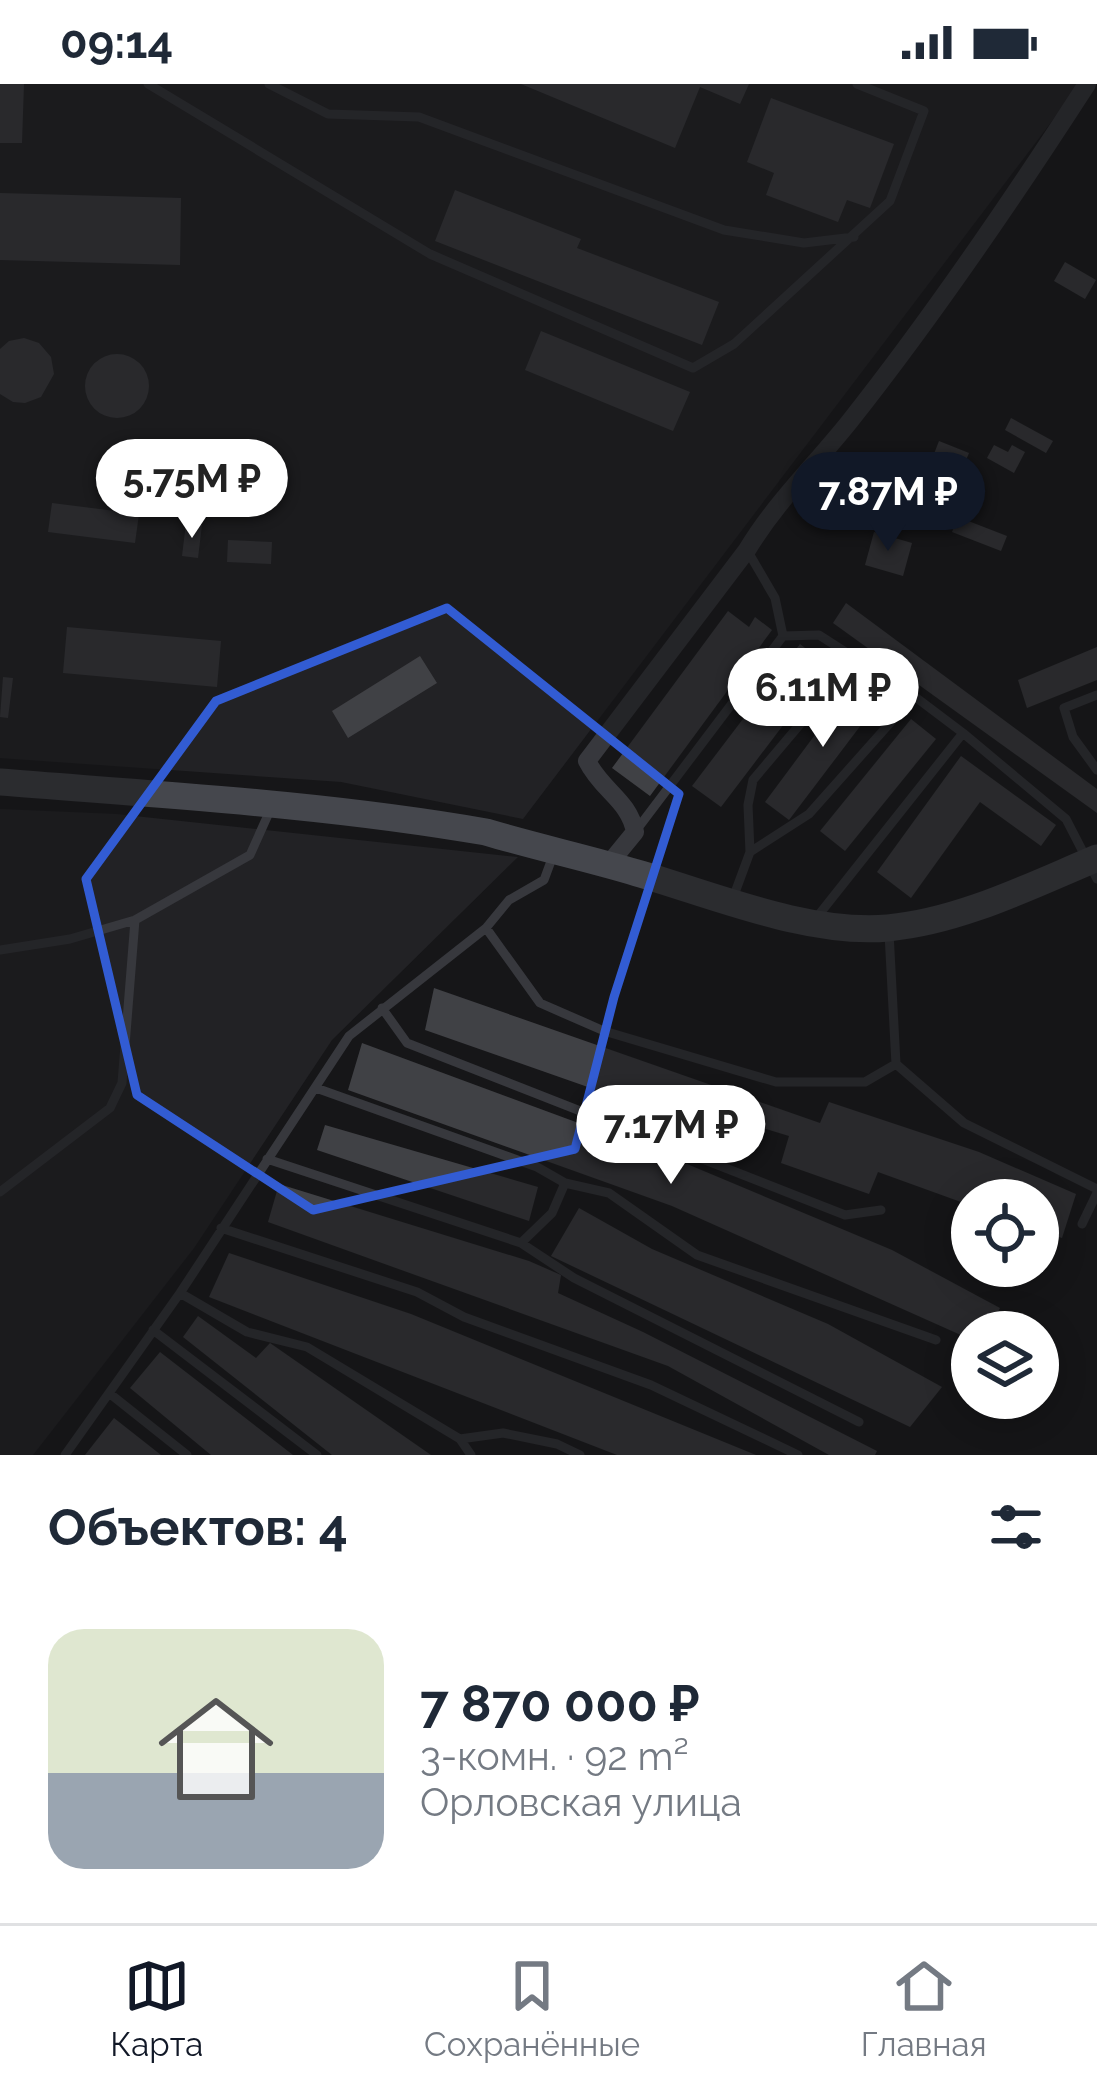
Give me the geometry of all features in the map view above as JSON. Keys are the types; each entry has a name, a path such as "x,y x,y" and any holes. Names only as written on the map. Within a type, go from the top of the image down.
{"street":[{"path":"608,866 635,832 631,813 596,778 587,761 747,550 769,514 849,422 1036,164 1087,84"},
{"path":"0,782 273,804 486,832 731,902 845,929 935,920 1095,866"}],"lane":[{"path":"148,84 430,254 693,368 734,344 890,201 924,111 857,84"},
{"path":"269,84 328,114 419,117 724,230 804,243 854,237"},
{"path":"747,550 775,598 784,636"},
{"path":"784,636 819,635 914,696 1066,819 1095,866"},
{"path":"635,832 784,636"},
{"path":"731,902 750,852 748,805 753,780 834,684 866,665"},
{"path":"1097,695 1064,709 1072,737 1097,770"},
{"path":"750,852 809,814 914,696"},
{"path":"813,921 963,733"},
{"path":"0,950 70,939 135,920 250,855 273,804"},
{"path":"65,1455 180,1293 349,1036 486,928 509,900 544,880 554,853"},
{"path":"0,1192 110,1108 122,1083 135,920"},
{"path":"486,928 540,1003 604,1031 776,1082 865,1082 896,1064"},
{"path":"889,928 896,1064 964,1123 1097,1191 1082,1224"},
{"path":"382,1008 407,1043 845,1215 881,1210"},
{"path":"316,1088 537,1167 565,1183 609,1193 697,1255 937,1340"},
{"path":"267,1160 521,1243 574,1278 859,1422"},
{"path":"521,1243 552,1213 565,1183"},
{"path":"220,1228 417,1292 464,1317 651,1385 798,1455"},
{"path":"180,1293 247,1332 307,1347 460,1439 471,1455"},
{"path":"154,1330 317,1455"},
{"path":"109,1393 187,1455"},
{"path":"460,1439 502,1433 557,1444 580,1455"}],"highlighted area":[{"path":"447,608 679,794 614,997 575,1149 313,1210 137,1095 86,879 216,701"}],"shaded area":[{"path":"0,84 1080,84 523,819 341,782 0,758"},
{"path":"0,809 116,814 518,857 332,1040 194,1248 33,1455 0,1455"}],"building":[{"path":"0,84 24,84 22,143 0,143"},
{"path":"521,84 749,84 740,104 700,87 675,148"},
{"path":"771,98 894,144 870,208 847,200 838,222 766,195 774,173 747,162"},
{"path":"455,190 581,239 577,248 719,302 702,345 435,241"},
{"path":"0,193 181,198 180,265 0,260"},
{"path":"1065,262 1096,280 1085,299 1054,281"},
{"path":"541,331 690,392 673,431 525,370"},
{"path":"24,338 39,343 51,357 54,374 41,397 25,403 0,394 0,349"},
{"path":"117,354 139,364 149,386 139,408 117,418 95,408 85,386 95,364"},
{"path":"1011,418 1053,441 1046,453 1005,430"},
{"path":"939,441 969,453 954,489 925,477"},
{"path":"994,445 1008,452 1012,445 1025,452 1014,473 987,458"},
{"path":"52,503 139,514 135,543 48,532"},
{"path":"958,517 1007,536 1001,551 952,532"},
{"path":"186,523 202,525 198,558 182,556"},
{"path":"874,532 912,543 903,576 865,565"},
{"path":"228,540 272,542 271,564 227,562"},
{"path":"846,603 1097,789 1097,813 833,623"},
{"path":"728,611 749,627 755,617 772,630 650,796 612,768"},
{"path":"67,627 221,641 217,687 63,673"},
{"path":"800,644 828,666 721,807 692,786"},
{"path":"1097,647 1097,680 1027,708 1018,680"},
{"path":"420,656 437,683 348,738 332,711"},
{"path":"3,677 13,678 8,718 0,717"},
{"path":"855,681 880,700 789,820 765,802"},
{"path":"911,719 936,739 845,851 820,831"},
{"path":"961,756 1056,825 1041,846 980,802 911,898 877,872"},
{"path":"434,988 820,1123 829,1102 979,1152 1041,1179 951,1179 951,1198 878,1172 869,1194 781,1163 789,1136 727,1117 716,1132 425,1030"},
{"path":"362,1043 668,1156 892,1250 951,1282 951,1287 961,1287 1000,1308 951,1311 951,1331 672,1206 348,1090"},
{"path":"325,1125 538,1187 529,1221 317,1150"},
{"path":"279,1184 561,1275 558,1293 877,1451 875,1455 829,1455 668,1366 268,1222"},
{"path":"1059,1187 1076,1194 1059,1237"},
{"path":"579,1208 652,1249 828,1324 942,1387 910,1427 551,1256"},
{"path":"229,1253 411,1314 756,1455 617,1455 209,1297"},
{"path":"198,1316 256,1358 270,1343 431,1455 332,1455 183,1337"},
{"path":"160,1352 293,1455 211,1455 130,1388"},
{"path":"114,1418 161,1455 85,1455"}]}
